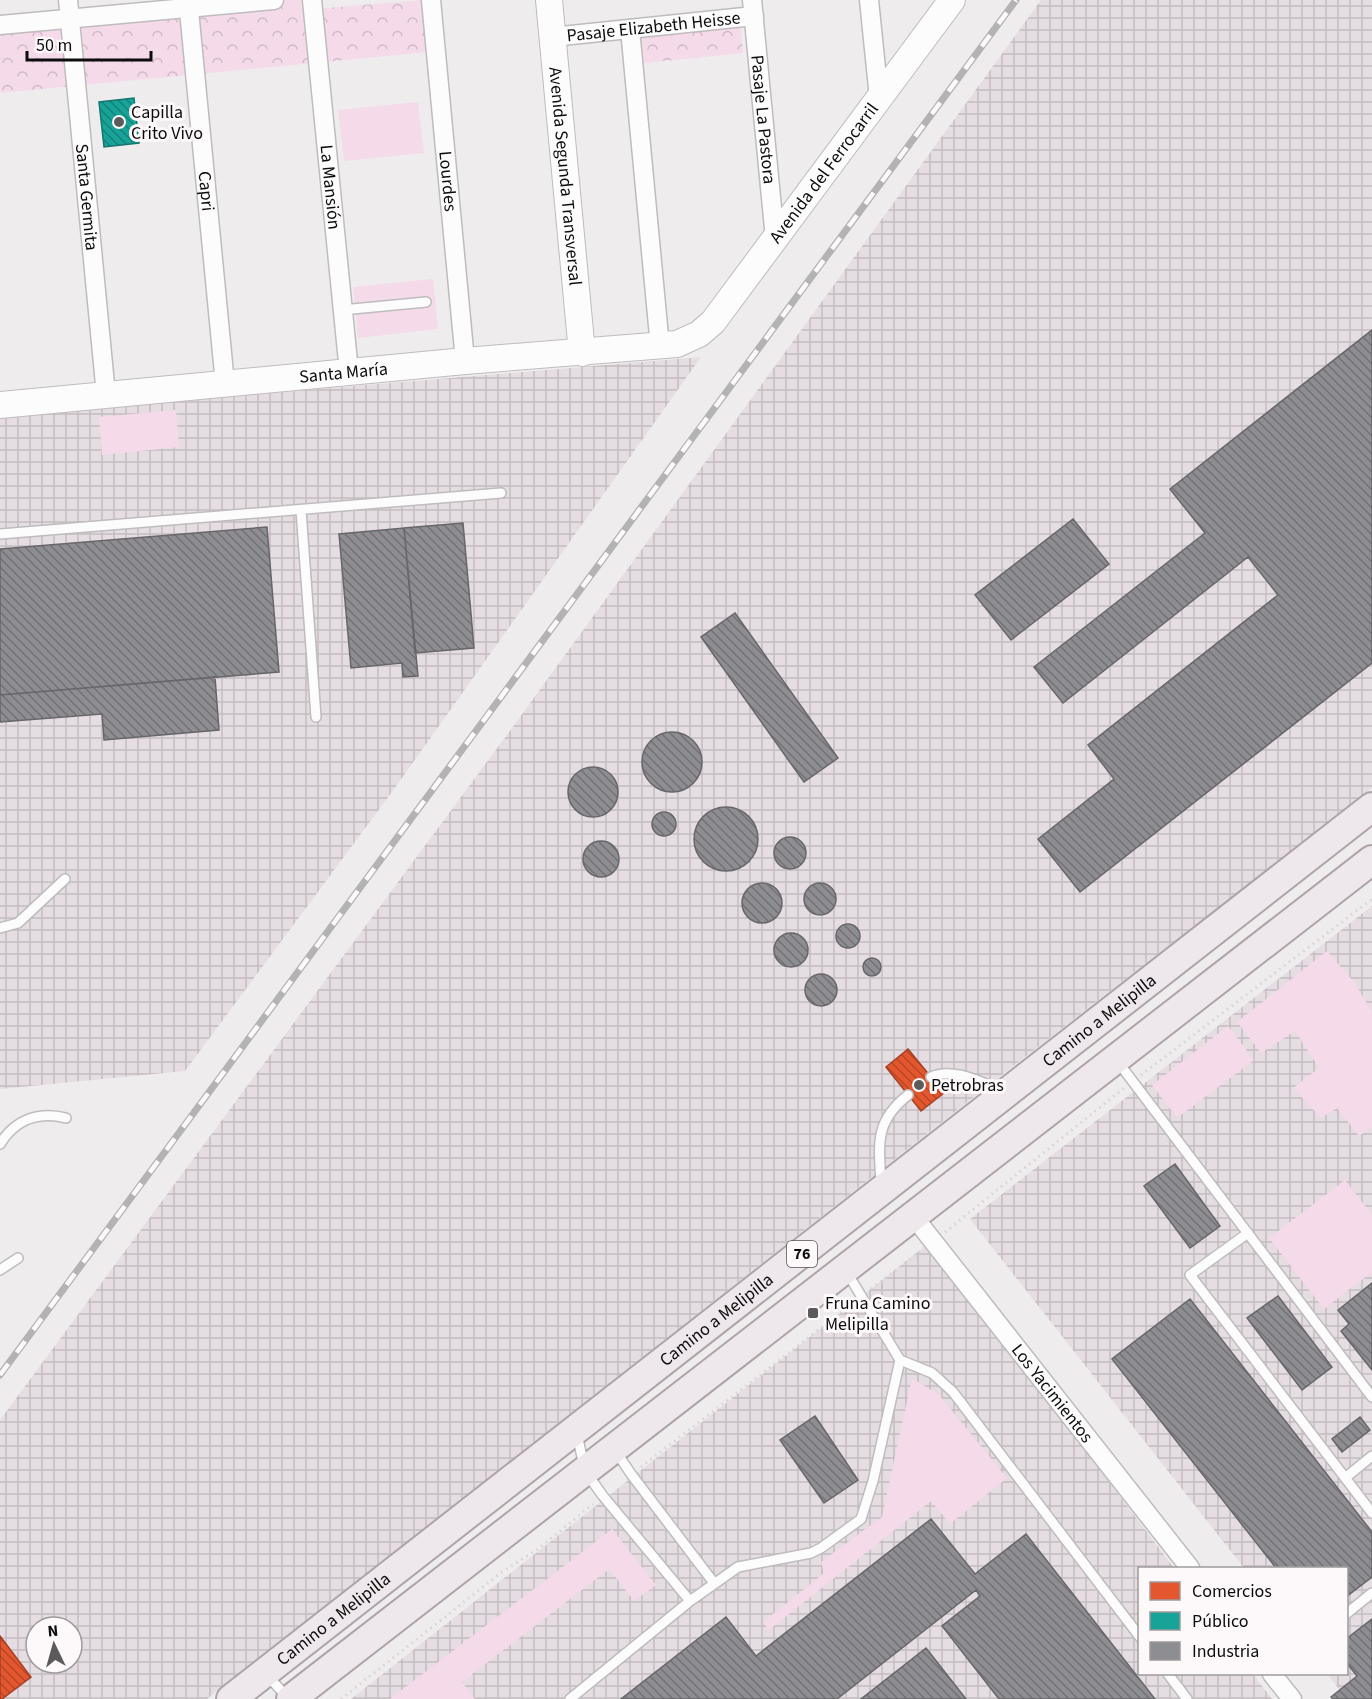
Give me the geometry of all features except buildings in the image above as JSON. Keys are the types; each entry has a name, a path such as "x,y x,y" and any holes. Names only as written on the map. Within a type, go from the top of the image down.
{"main road":[{"name":"Camino a Melipilla","path":"231,1699 1372,807"},
{"name":"Camino a Melipilla","path":"290,1699 1372,860"},
{"path":"1302,862 1327,895"}],"street":[{"name":"Santa Germita","path":"68,0 106,395"},
{"path":"0,25 70,19 188,4 274,0"},
{"name":"La Mansión","path":"312,0 349,372"},
{"name":"Lourdes","path":"431,0 465,362"},
{"name":"Avenida Segunda Transversal","path":"549,0 582,353"},
{"path":"869,0 879,98"},
{"name":"Avenida del Ferrocarril","path":"687,340 699,334 713,322 952,0"},
{"name":"Capri","path":"188,4 225,384"},
{"name":"Pasaje Elizabeth Heisse","path":"552,37 630,29 753,8"},
{"name":"Pasaje La Pastora","path":"753,8 775,239"},
{"path":"630,29 660,347"},
{"name":"Santa María","path":"0,405 349,372 660,347 687,340"},
{"name":"Los Yacimientos","path":"914,1217 1188,1567"},
{"path":"1275,1675 1292,1699"}],"lane":[{"path":"342,310 426,302"},
{"path":"0,534 501,494"},
{"path":"301,510 316,717"},
{"path":"0,928 18,922 65,879"},
{"path":"1117,1060 1372,1397"},
{"path":"931,1077 942,1073 955,1074 1010,1092"},
{"path":"882,1191 879,1152 882,1131 894,1106 908,1095"},
{"path":"0,1144 13,1128 33,1117 55,1115 66,1118"},
{"path":"1248,1233 1190,1275 1372,1513"},
{"path":"0,1270 18,1257"},
{"path":"845,1270 900,1360 932,1373 953,1392 1138,1634"},
{"path":"570,1699 690,1601 738,1568 811,1553 861,1519 873,1481 900,1360"},
{"path":"576,1429 585,1471 690,1601"},
{"path":"614,1449 714,1583"},
{"path":"1345,1478 1372,1456"},
{"path":"1348,1613 1372,1593"},
{"path":"264,1673 290,1699"},
{"path":"1169,1675 1187,1699"}],"shaded area":[{"path":"1041,0 1372,0 1372,788 1003,1074 207,1699 0,1699 0,1420 512,728"},
{"path":"701,357 392,792 185,1071 0,1089 0,416"},
{"path":"1372,906 1372,1699 1347,1699 1328,1675 1348,1675 1348,1567 1243,1567 970,1219"},
{"path":"929,1243 1173,1567 1138,1567 1138,1675 1254,1675 1272,1699 351,1699"}],"green space":[{"path":"204,0 301,0 302,10 423,0 428,52 0,93 0,34"},
{"path":"741,26 743,53 637,64 634,37"},
{"path":"418,102 424,153 344,161 338,110"},
{"path":"433,279 438,329 358,338 353,287"},
{"path":"176,410 179,447 102,455 99,417"},
{"path":"1327,951 1354,982 1372,1012 1372,1127 1359,1136 1337,1108 1321,1118 1293,1088 1319,1068 1295,1031 1261,1053 1237,1022"},
{"path":"1228,1026 1254,1060 1177,1118 1152,1085"},
{"path":"1345,1180 1372,1215 1372,1272 1324,1309 1269,1238"},
{"path":"912,1378 939,1395 1007,1478 950,1524 931,1501 769,1630 763,1622 824,1573 821,1562 882,1517"},
{"path":"612,1529 656,1585 634,1601 609,1569 462,1682 475,1699 390,1699"}],"railway":[{"path":"0,1375 1016,0"}],"place":[{"name":"Capilla Crito Vivo","path":"119,122"},
{"name":"Petrobras","path":"919,1085"},
{"name":"Fruna Camino Melipilla","path":"813,1313"}]}
